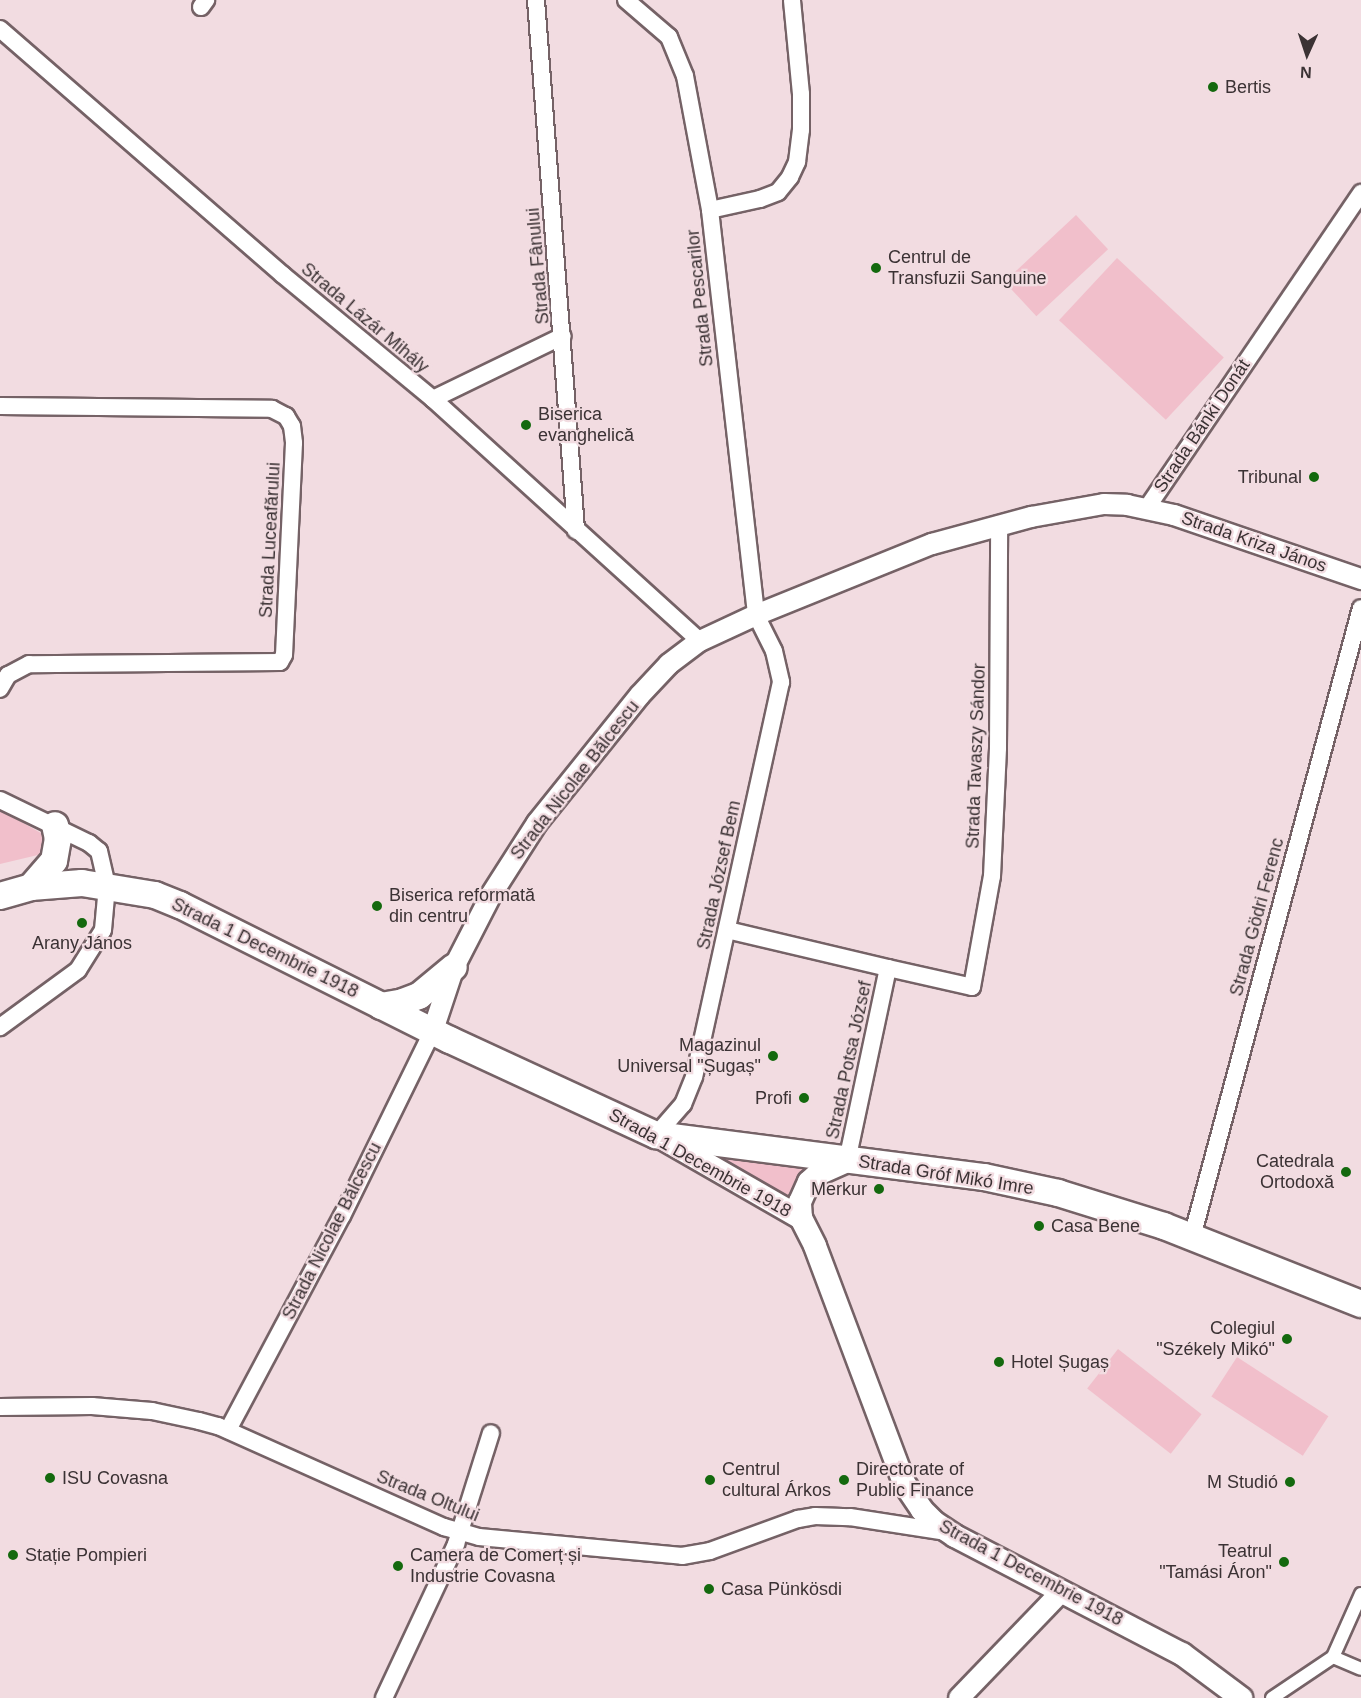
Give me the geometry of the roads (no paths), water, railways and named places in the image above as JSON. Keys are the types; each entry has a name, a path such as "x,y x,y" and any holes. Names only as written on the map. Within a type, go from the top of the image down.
{"main road":[{"path":"31,887 47,873 54,861 58,839 55,825"},
{"name":"Strada 1 Decembrie 1918","path":"0,896 31,887 82,883 155,896 180,905 381,1006 656,1135 801,1218 815,1246 904,1483 922,1510 948,1532 1182,1654 1241,1698"},
{"path":"381,1006 419,996 454,967"},
{"name":"Strada Gróf Mikó Imre","path":"656,1135 1010,1182 1075,1198 1192,1237 1361,1304"},
{"path":"801,1218 800,1202 809,1182 818,1174 847,1161"}],"street":[{"name":"Strada Fânului","path":"536,0 576,530"},
{"name":"Strada Pescarilor","path":"626,0 657,24 669,37 678,54 685,76 710,210 756,615"},
{"path":"710,210 760,200 778,192 790,177 797,162 801,130 801,94 794,2"},
{"name":"Strada Lázár Mihály","path":"0,29 274,267 433,399 700,641"},
{"name":"Strada Bánki Donát","path":"700,641 756,615 932,544 999,524 1104,504 1147,508 1361,193"},
{"path":"433,399 563,336"},
{"name":"Strada Luceafărului","path":"0,406 272,409 286,416 292,426 292,496 284,655 280,662 29,664 8,675 0,689"},
{"name":"Strada Kriza János","path":"1147,508 1361,579"},
{"name":"Strada Tavaszy Sándor","path":"972,987 992,876 999,524"},
{"name":"Strada Gödri Ferenc","path":"1192,1237 1361,608"},
{"name":"Strada József Bem","path":"656,1135 680,1109 689,1092 727,930 780,682 774,651 756,615"},
{"name":"Strada Nicolae Bălcescu","path":"228,1430 342,1216 433,1030 454,967 491,894 537,822 640,695 669,664 700,641"},
{"path":"0,800 55,825 89,843 99,851 107,886 103,930 78,970 0,1027"},
{"name":"Strada Potsa József","path":"727,930 972,987"},
{"name":"Strada Potsa József","path":"847,1161 888,968"},
{"name":"Strada Oltului","path":"0,1407 48,1404 142,1410 200,1420 228,1430 460,1532 506,1541 682,1556 717,1549 798,1519 815,1516 850,1517 948,1532"},
{"path":"384,1698 460,1532 491,1433"},
{"path":"959,1698 1061,1592"},
{"path":"1272,1698 1333,1657 1361,1594"},
{"path":"1333,1657 1361,1670"}],"place":[{"name":"Bertis","path":"1213,87"},
{"name":"Centrul de Transfuzii Sanguine","path":"876,268"},
{"name":"Biserica evanghelică","path":"526,425"},
{"name":"Tribunal","path":"1314,477"},
{"name":"Biserica reformată din centru","path":"377,906"},
{"name":"Arany János","path":"82,923"},
{"name":"Magazinul Universal \"Șugaș\"","path":"773,1056"},
{"name":"Profi","path":"804,1098"},
{"name":"Catedrala Ortodoxă","path":"1346,1172"},
{"name":"Merkur","path":"879,1189"},
{"name":"Casa Bene","path":"1039,1226"},
{"name":"Colegiul \"Székely Mikó\"","path":"1287,1339"},
{"name":"Hotel Șugaș","path":"999,1362"},
{"name":"ISU Covasna","path":"50,1478"},
{"name":"Centrul cultural Árkos","path":"710,1480"},
{"name":"Directorate of Public Finance","path":"844,1480"},
{"name":"M Studió","path":"1290,1482"},
{"name":"Stație Pompieri","path":"13,1555"},
{"name":"Teatrul \"Tamási Áron\"","path":"1284,1562"},
{"name":"Camera de Comerț și Industrie Covasna","path":"398,1566"},
{"name":"Casa Pünkösdi","path":"709,1589"}]}
